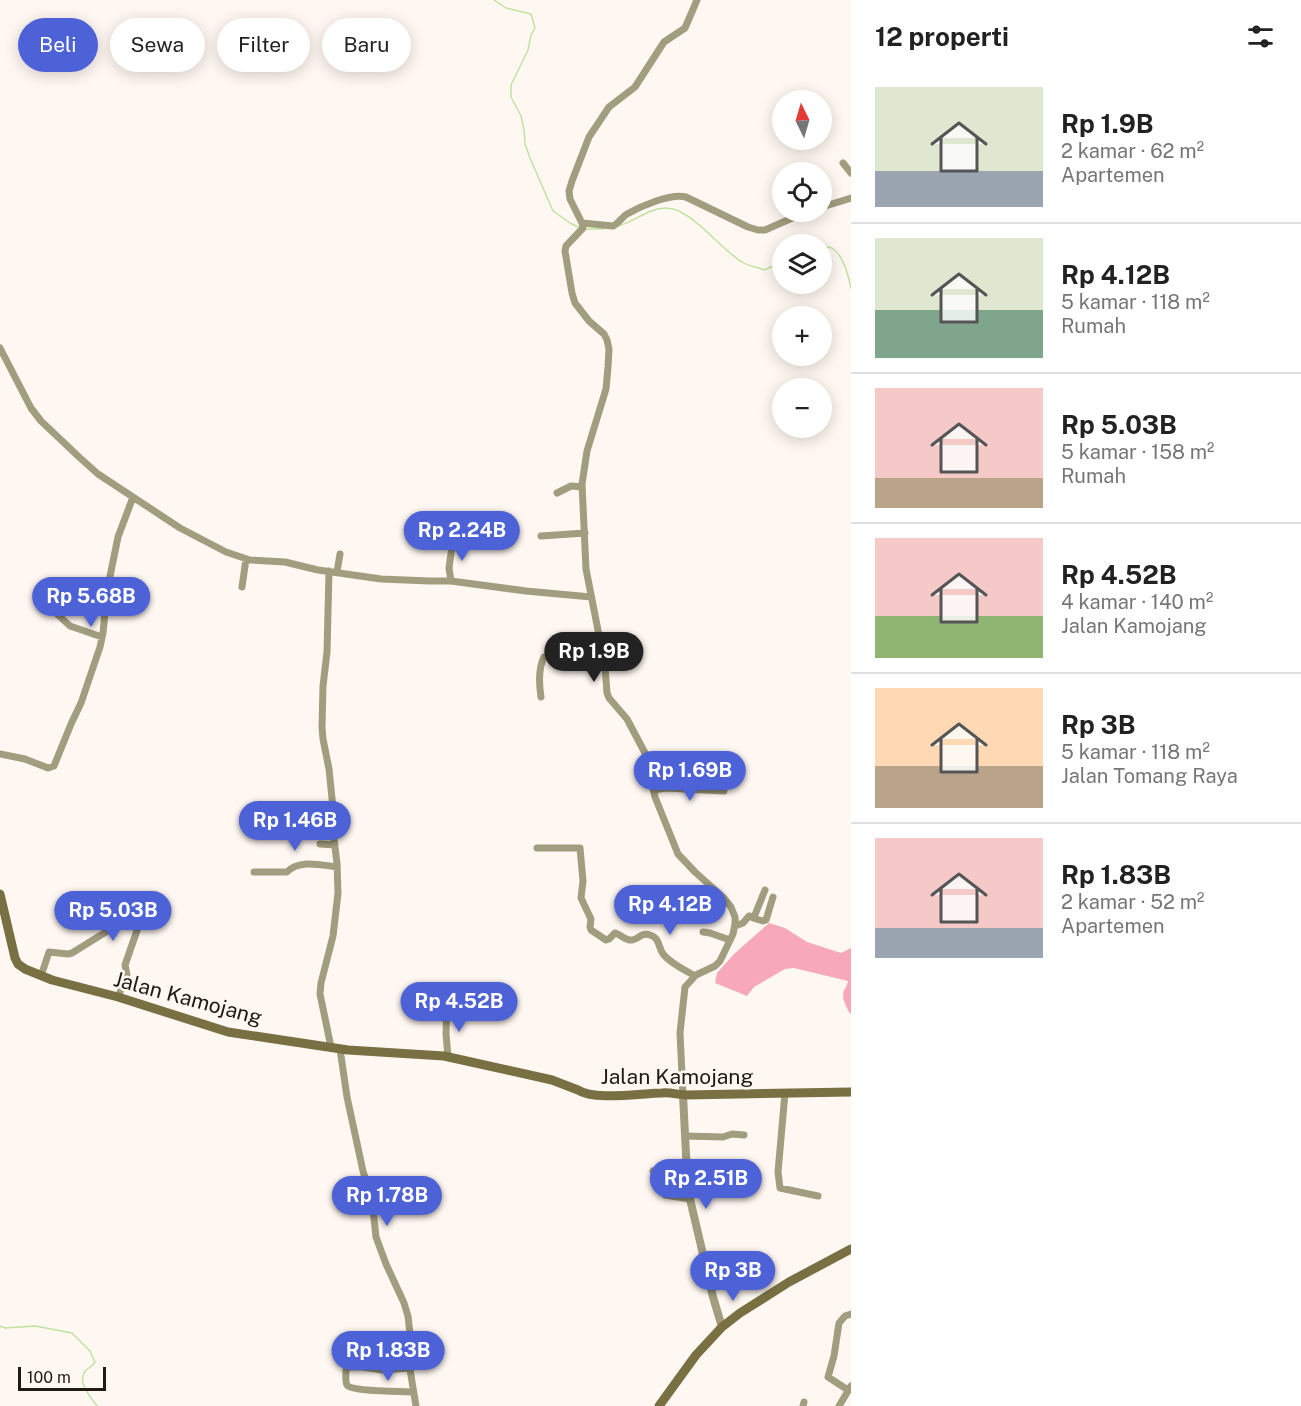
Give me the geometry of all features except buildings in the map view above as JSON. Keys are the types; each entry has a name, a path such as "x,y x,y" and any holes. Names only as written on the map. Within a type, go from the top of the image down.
{"main road":[{"name":"Jalan Kamojang","path":"0,894 16,961 26,969 63,984 118,997 228,1032 377,1053 448,1057 552,1080 581,1093 597,1096 659,1092 683,1095 851,1092"},
{"path":"659,1406 696,1355 722,1327 789,1282 851,1249"}],"street":[{"path":"583,225 569,191 590,137 609,107 634,88 664,42 685,28 697,0"},
{"path":"843,163 851,173"},
{"path":"583,225 613,225 626,214 653,202 681,195 752,229 765,230 783,222"},
{"path":"832,204 851,198"},
{"path":"583,225 564,251 576,305 604,334 609,354 606,388 587,451 582,488 586,569 601,648 607,695 622,712 645,753 654,790 678,854 723,897 734,912 735,926 718,963 686,984 680,1033 690,1199 722,1327"},
{"path":"0,348 31,408 79,458 98,474 180,528 226,552 246,559 285,562 381,579 451,580 591,597"},
{"path":"557,493 571,486 582,488"},
{"path":"0,754 25,759 46,768 54,766 81,703 102,637 107,591 118,537 133,497"},
{"path":"541,536 585,534"},
{"path":"451,580 448,568 453,546"},
{"path":"340,554 333,571 322,698 322,727 329,768 338,893 331,946 320,988 321,1002 336,1048 372,1203 376,1237 408,1316 410,1334 408,1351 416,1406"},
{"path":"242,587 246,559"},
{"path":"57,614 70,626 102,637"},
{"path":"541,697 540,671 544,657 576,655 601,648"},
{"path":"654,790 664,788 724,791"},
{"path":"320,844 335,845"},
{"path":"537,848 580,848 583,881 581,898 591,919 591,930 608,940 615,933 630,940 641,935 652,936 659,942 662,952 670,960 695,976"},
{"path":"254,872 287,872 300,864 337,867"},
{"path":"753,918 765,890"},
{"path":"735,926 743,923 749,916 766,920 772,897"},
{"path":"41,976 49,952 70,954 79,950 109,930 126,912 129,914 134,912 141,916 141,919 125,965 128,975 118,997"},
{"path":"703,932 730,940"},
{"path":"447,1006 448,1057"},
{"path":"785,1093 778,1172 780,1188 818,1196"},
{"path":"685,1136 723,1137 732,1134 744,1136"},
{"path":"653,1171 665,1176 665,1196 690,1199"},
{"path":"350,1203 372,1203"},
{"path":"839,1406 850,1388 828,1377 839,1323 845,1316 851,1314"},
{"path":"410,1368 382,1370 349,1367 346,1369 346,1383 357,1389 413,1392"}],"shaded area":[{"path":"769,923 785,928 807,942 841,953 851,948 850,1014 843,996 848,981 794,968 785,969 754,987 747,996 715,983 717,973 734,954"}],"waterway":[{"path":"494,0 506,8 531,14 535,28 528,50 511,85 511,97 521,116 525,144 530,158 553,211 580,228"},
{"path":"618,226 654,210 666,208 676,210 695,222 744,263 764,270 772,267"},
{"path":"585,229 604,229"},
{"path":"832,248 840,256 845,266 851,288"},
{"path":"0,1326 5,1328 35,1326 72,1333 90,1351 95,1362 84,1373 83,1382 97,1406"}]}
